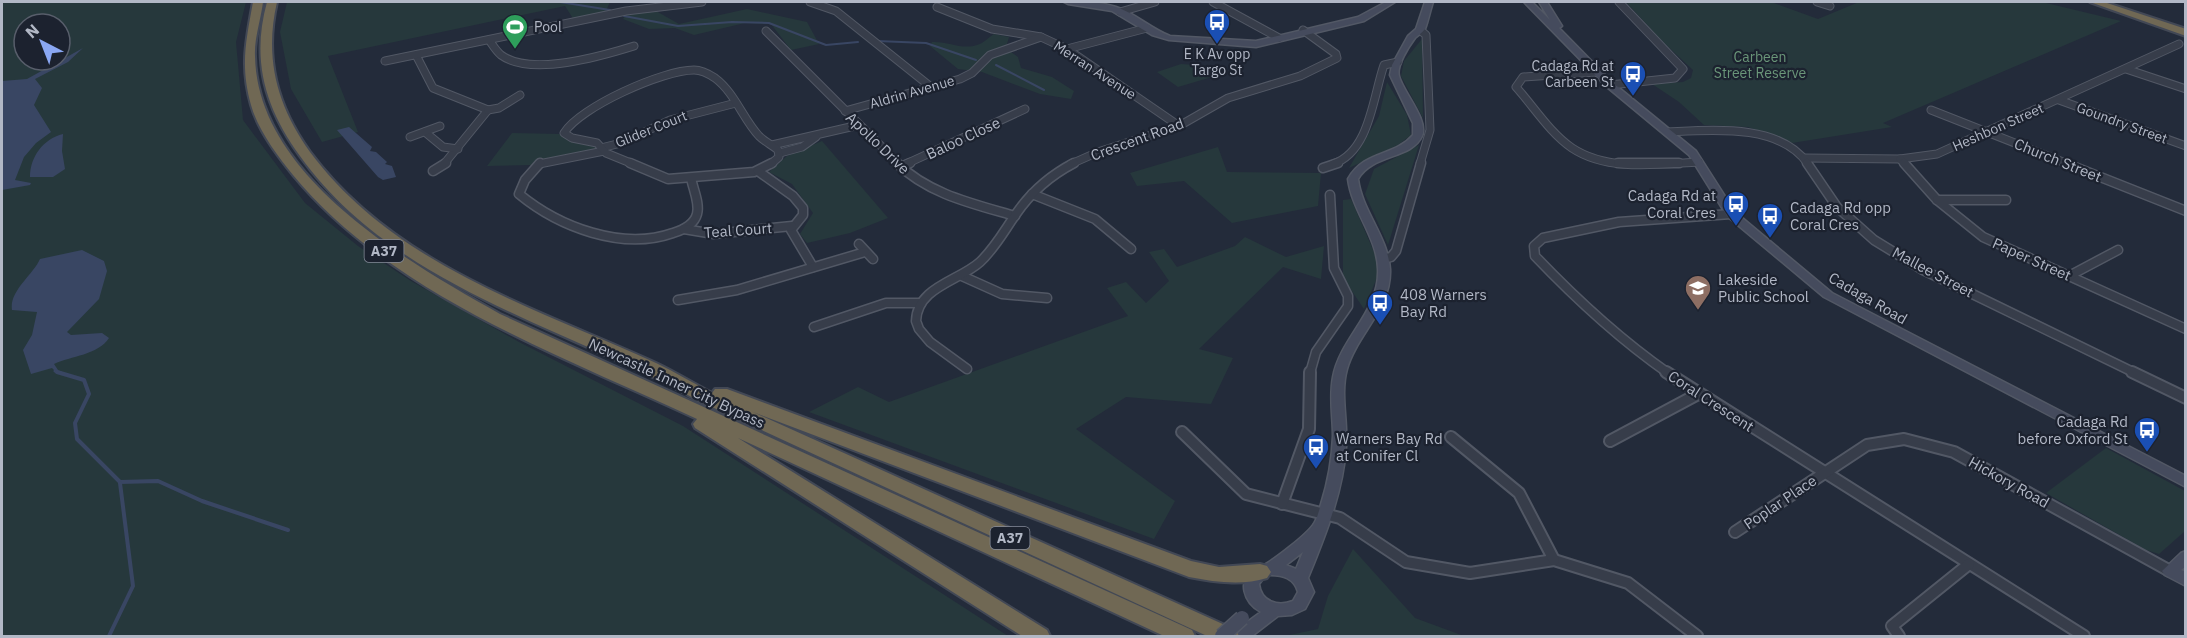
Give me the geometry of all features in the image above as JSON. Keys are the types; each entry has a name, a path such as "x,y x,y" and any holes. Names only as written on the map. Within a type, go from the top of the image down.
{"highway":[{"name":"Newcastle Inner City Bypass","path":"258,2 250,34 251,78 268,128 308,185 373,244 436,285 494,318 650,392 808,462 1184,636"},
{"name":"Newcastle Inner City Bypass","path":"272,2 264,35 264,61 269,88 281,118 310,164 343,199 411,252 465,284 522,312 647,366 705,397 1228,636"},
{"path":"2095,2 2182,38"},
{"path":"2110,2 2186,28"},
{"path":"647,366 1189,569 1219,575 1264,570"},
{"path":"650,392 1039,636"}],"street":[{"path":"385,61 629,10 702,2"},
{"path":"810,2 836,11 931,87"},
{"path":"1068,2 1106,6 1169,38 1257,44 1303,30 1360,19 1391,2"},
{"path":"1120,12 1155,2"},
{"path":"1213,2 1279,38"},
{"path":"1382,259 1391,257 1396,251 1430,130 1426,35 1411,33 1423,2"},
{"path":"1300,578 1322,521 1335,478 1339,446 1338,409 1341,370 1350,349 1373,313 1384,279 1382,259 1355,193 1353,179 1363,166 1416,139 1419,129 1394,75 1398,62 1416,33 1429,2"},
{"name":"Cadaga Road","path":"1528,2 1568,40 1610,86 1693,153 1731,214 1828,295 2186,482"},
{"name":"Cadaga Road","path":"1543,2 1568,40"},
{"path":"1610,86 1675,78 1683,69 1619,2"},
{"path":"1817,2 1830,6"},
{"name":"Merran Avenue","path":"937,7 992,29 1041,37 1067,49 1179,126"},
{"path":"1067,49 1147,28"},
{"name":"Crescent Road","path":"921,303 935,290 962,276 996,247 1032,194 1053,176 1086,157 1179,126 1233,96 1284,82 1337,58 1336,54 1303,30"},
{"name":"Apollo Drive","path":"766,31 901,167 945,194 985,209 1015,216"},
{"name":"Aldrin Avenue","path":"844,111 970,75 983,60 994,53 1041,37"},
{"name":"Heshbon Street","path":"1804,158 1900,159 1937,154 2126,69 2182,38"},
{"path":"489,40 497,53 504,57 548,64 586,61 634,46"},
{"path":"416,55 433,88 488,110 499,108 520,95"},
{"path":"1323,168 1341,161 1357,143 1371,113 1384,65 1389,62 1398,62"},
{"path":"780,153 759,135 735,103 706,71 694,69 677,73 608,99 565,129 567,136 596,142 603,150 662,178 691,178 758,171 769,166 780,153 802,147 818,136"},
{"path":"2126,69 2186,89"},
{"path":"1598,72 1523,77 1516,87 1573,149 1602,161 1641,164 1699,162"},
{"name":"Goundry Street","path":"2059,100 2186,146"},
{"name":"Glider Court","path":"684,229 653,238 602,236 532,203 519,194 525,180 540,162 603,150 670,120 735,103"},
{"name":"Baloo Close","path":"901,167 1025,109"},
{"path":"433,171 446,163 488,110"},
{"name":"Church Street","path":"1931,110 2186,211"},
{"path":"772,145 859,125"},
{"path":"410,137 440,126"},
{"path":"1419,129 1430,130"},
{"name":"Mallee Street","path":"1668,132 1723,130 1752,132 1783,144 1804,158 1837,207 1874,240 1923,270 2186,398"},
{"path":"425,132 443,147 458,149"},
{"name":"Paper Street","path":"1900,159 1937,200 1983,237 2186,329"},
{"path":"758,171 787,190 796,200 803,214 792,226 792,233 813,267"},
{"path":"684,229 697,214 691,178"},
{"path":"1032,194 1095,219 1131,249"},
{"path":"1282,504 1309,429 1308,378 1316,352 1348,306 1348,296 1334,268 1330,195"},
{"path":"1937,200 2006,200"},
{"name":"Coral Crescent","path":"1731,214 1619,222 1542,238 1534,246 1535,256 1588,311 1625,343 1698,394 2084,636"},
{"name":"Teal Court","path":"684,229 708,234 792,226"},
{"path":"859,244 873,260"},
{"path":"2069,276 2118,250"},
{"path":"678,300 737,290 865,252"},
{"path":"962,276 1002,294 1047,298"},
{"path":"814,327 886,303 921,303 915,317 920,331 926,339 949,353 967,369"},
{"path":"1610,441 1698,394"},
{"path":"1182,432 1246,494 1282,504 1322,521 1340,518 1406,562 1470,573 1554,560 1628,583 1697,636"},
{"path":"1451,436 1519,493 1554,560"},
{"name":"Hickory Road","path":"1824,472 1867,445 1904,439 1954,452 2186,580"},
{"name":"Poplar Place","path":"1735,532 1824,472"},
{"path":"1241,636 1249,620 1253,596 1251,583 1264,570 1292,553 1322,521"},
{"path":"2170,571 2186,557"},
{"path":"1899,636 1892,626 1969,564"},
{"path":"1253,596 1258,603 1274,610 1284,611 1299,605 1306,592 1300,578 1286,570 1264,570"},
{"path":"1222,636 1249,620 1274,610"}],"green space":[{"path":"2,2 246,2 236,42 243,120 305,203 358,246 411,281 519,342 683,426 1008,636 2,636"},
{"path":"287,2 610,2 605,13 574,20 565,6 328,56 358,132 322,142 291,89 280,32"},
{"name":"Carbeen Street Reserve","path":"1626,2 1771,2 1818,19 1859,2 2042,2 2121,21 1883,123 1892,127 1792,143 1748,127 1704,125 1679,102 1652,84 1683,82 1691,78 1693,70 1648,28 1650,28"},
{"path":"747,9 807,22 819,44 791,50 771,24 745,23 694,35 675,28 649,29 623,19 626,15 656,11 679,24"},
{"path":"994,34 1009,37 1007,44 995,50 995,55 1011,52 1018,57 1021,68 1052,77 1074,91 1071,99 1040,94 982,72 958,69 930,46 932,42 971,46 981,43"},
{"path":"1422,39 1423,118 1401,76 1404,61"},
{"path":"1181,64 1209,66 1229,72 1178,87 1157,72"},
{"path":"1387,82 1407,115 1411,135 1398,145 1349,168 1379,116"},
{"path":"512,133 560,134 569,140 596,148 595,151 548,158 531,165 487,166"},
{"path":"822,141 888,218 850,233 807,243 800,234 813,213 792,184 769,172 787,156"},
{"path":"1419,145 1388,245 1365,194 1374,169"},
{"path":"1218,147 1227,172 1321,173 1318,206 1232,223 1184,181 1137,186 1130,173"},
{"path":"1351,199 1381,268 1364,309 1343,278 1343,200"},
{"path":"1245,237 1286,257 1324,246 1321,279 1283,267 1199,349 1233,358 1211,404 1126,397 1076,429 1175,501 1154,539 809,412 858,387 889,402 1128,316 1107,288 1126,282 1146,303 1169,281 1149,252 1164,249 1177,267 1235,246"},
{"path":"2106,448 2185,491 2185,531 2159,554 2146,550 2046,493"},
{"path":"1353,549 1415,618 1464,636 1285,636 1318,629 1328,596"}],"water":[{"path":"83,48 72,58 72,54"},
{"path":"40,72 49,72 35,79 42,88 34,105 51,132 36,143 24,157 15,180 31,183 30,185 2,190 2,81 27,79"},
{"path":"349,127 372,147 370,151 376,152 387,162 385,164 392,166 396,177 383,180 378,177 337,130"},
{"path":"63,134 62,151 65,169 53,177 30,177 32,163 39,150 49,140"},
{"path":"82,250 104,261 107,271 99,299 67,332 71,335 102,333 109,338 91,352 54,364 58,370 55,371 52,368 31,374 23,350 32,335 37,312 12,310 14,296 40,259"}],"waterway":[{"path":"560,2 610,10"},
{"path":"624,16 678,26 732,22 769,23 826,45 858,42"},
{"path":"877,41 926,43 976,60"},
{"path":"996,65 1044,90"},
{"path":"55,371 61,373"},
{"path":"57,372 84,380 89,394 75,423 77,439 120,482 158,481 202,501 288,530"},
{"path":"109,636 133,586 120,483"}],"place":[{"name":"E K Av opp Targo St","path":"1217,45"},
{"name":"Pool","path":"515,50"},
{"name":"Cadaga Rd at Carbeen St","path":"1633,97"},
{"name":"Cadaga Rd at Coral Cres","path":"1736,227"},
{"name":"Cadaga Rd opp Coral Cres","path":"1770,239"},
{"name":"Lakeside Public School","path":"1698,311"},
{"name":"408 Warners Bay Rd","path":"1380,326"},
{"name":"Cadaga Rd before Oxford St","path":"2147,453"},
{"name":"Warners Bay Rd at Conifer Cl","path":"1316,470"}]}
